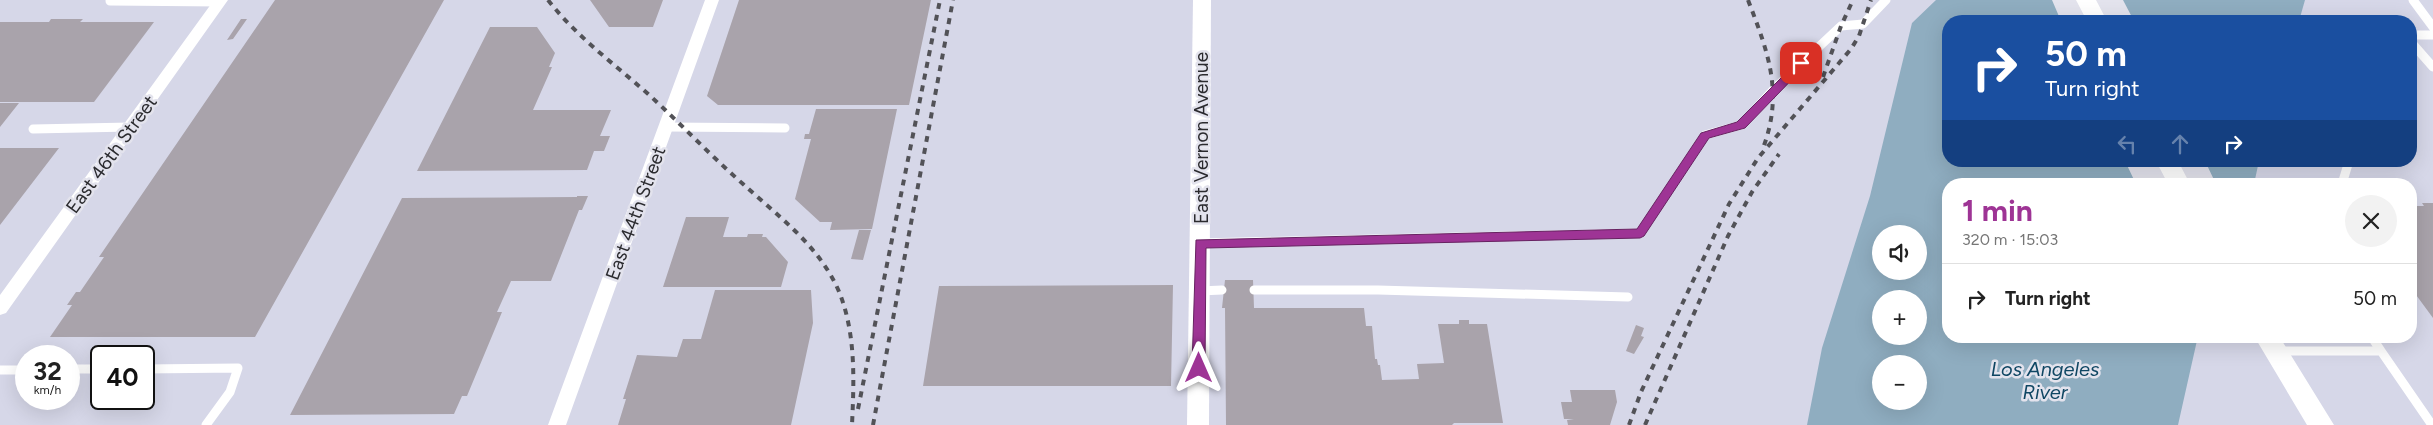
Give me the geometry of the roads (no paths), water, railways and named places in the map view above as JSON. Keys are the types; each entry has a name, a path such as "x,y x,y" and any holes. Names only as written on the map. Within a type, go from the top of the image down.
{"main road":[{"path":"2086,0 2094,15"},
{"path":"2270,343 2320,425"}],"street":[{"name":"East 44th Street","path":"557,425 712,0"},
{"name":"East Vernon Avenue","path":"1198,425 1202,0"},
{"name":"East 46th Street","path":"0,308 221,1"}],"lane":[{"path":"1200,243 1640,233 1705,135 1741,125 1775,88 1841,26 1863,24 1886,0"},
{"path":"2413,0 2433,27"},
{"path":"110,2 221,1"},
{"path":"2417,35 2433,35"},
{"path":"2417,49 2433,67"},
{"path":"33,129 130,127"},
{"path":"667,127 785,128"},
{"path":"1199,291 1222,290"},
{"path":"1254,290 1378,290 1628,297"},
{"path":"2270,343 2381,351"},
{"path":"2376,343 2432,425"},
{"path":"155,369 238,368 230,392 206,425"},
{"path":"0,370 15,370"}],"water":[{"name":"Los Angeles River","path":"1936,0 2305,0 2301,15 1942,15 1942,167 2258,167 2255,178 1942,178 1942,343 2196,343 2178,425 1807,425 1822,348 1870,196 1912,23"}],"railway":[{"path":"548,0 570,26 647,93 731,173 785,221 822,262 840,294 849,326 853,359 852,425"},
{"path":"858,409 940,0"},
{"path":"873,425 953,0"},
{"path":"1748,0 1767,55 1773,91 1769,128 1763,148"},
{"path":"1823,77 1841,26 1853,0"},
{"path":"1629,425 1641,392 1729,204 1758,158 1851,49 1859,36 1871,0"},
{"path":"1645,425 1728,236 1752,192 1779,154"}]}
